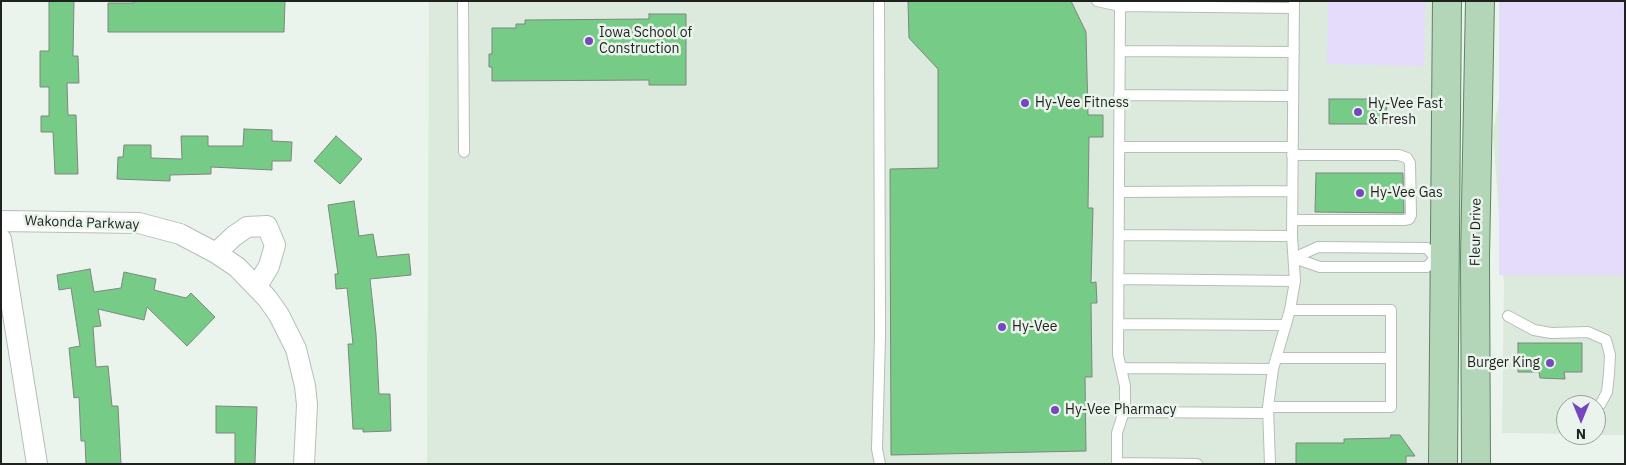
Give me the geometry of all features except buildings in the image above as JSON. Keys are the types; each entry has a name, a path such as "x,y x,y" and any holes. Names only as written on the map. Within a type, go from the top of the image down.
{"main road":[{"name":"Fleur Drive","path":"1447,1 1455,258 1476,464"},
{"name":"Fleur Drive","path":"1444,464 1455,258 1480,1"}],"street":[{"name":"Wakonda Parkway","path":"1,221 139,223 180,234 216,253 237,267 257,286 279,315 296,349 305,386 307,405 304,464"},
{"path":"216,253 247,227 266,226 274,245 269,266 257,286"},
{"path":"1,240 37,464"}],"lane":[{"path":"463,1 464,152"},
{"path":"879,1 880,335 878,450 880,464"},
{"path":"1097,1 1120,4 1294,4 1292,236 1295,281 1290,310 1273,369 1268,410 1270,464"},
{"path":"1120,4 1118,355 1124,386 1124,412 1117,433 1117,463 1197,464"},
{"path":"1120,51 1294,52"},
{"path":"1119,95 1293,96"},
{"path":"1119,147 1399,155 1407,158 1410,163 1411,214 1409,218 1404,220 1292,220"},
{"path":"1119,192 1292,191"},
{"path":"1119,235 1292,236"},
{"path":"1294,258 1318,247 1427,248 1455,258"},
{"path":"1294,258 1320,267 1427,267 1455,258"},
{"path":"1119,280 1295,281"},
{"path":"1124,412 1392,407 1391,310 1290,310"},
{"path":"1508,316 1534,330 1551,334 1588,332 1606,340 1610,355 1605,395"},
{"path":"1118,324 1286,325"},
{"path":"1276,358 1391,358"},
{"path":"1121,368 1273,369"}],"shaded area":[{"path":"429,1 1447,1 1443,464 427,464"},
{"path":"1328,1 1425,1 1424,66 1327,64"},
{"path":"1499,1 1625,1 1625,275 1499,275"},
{"path":"1625,1 1625,435 1606,435 1606,395 1556,395 1556,434 1502,433 1504,285 1493,133 1502,81"}],"place":[{"name":"Iowa School of Construction","path":"589,41"},
{"name":"Hy-Vee Fitness","path":"1025,103"},
{"name":"Hy-Vee Fast & Fresh","path":"1358,112"},
{"name":"Hy-Vee Gas","path":"1360,193"},
{"name":"Hy-Vee","path":"1002,327"},
{"name":"Burger King","path":"1550,363"},
{"name":"Hy-Vee Pharmacy","path":"1055,410"}]}
